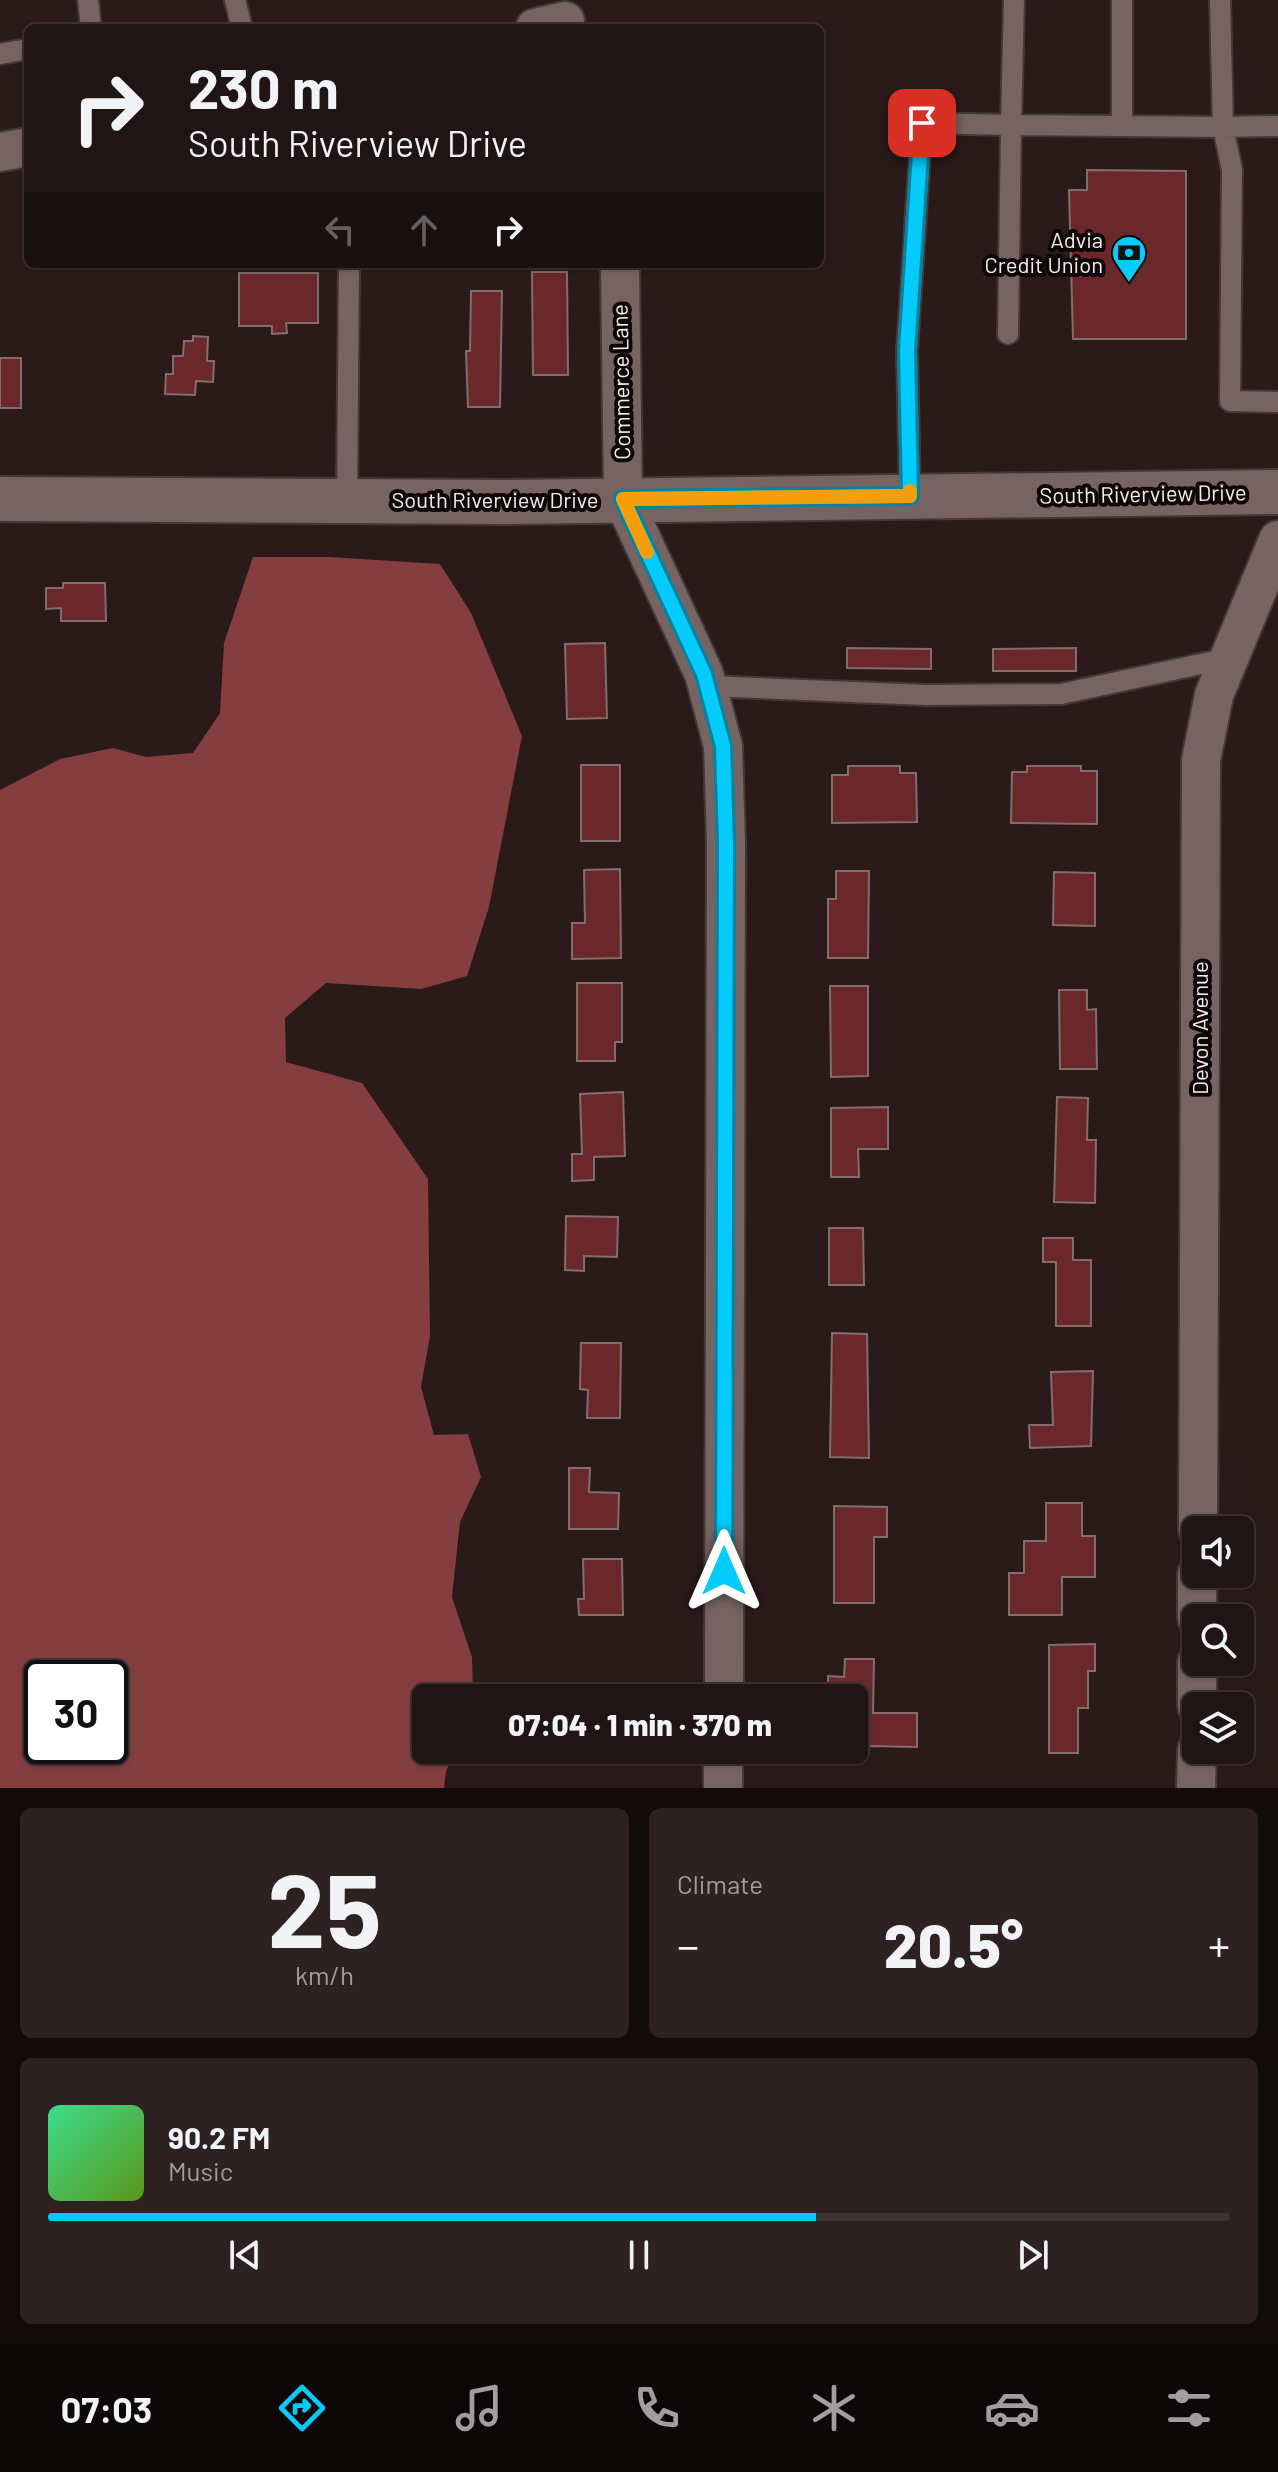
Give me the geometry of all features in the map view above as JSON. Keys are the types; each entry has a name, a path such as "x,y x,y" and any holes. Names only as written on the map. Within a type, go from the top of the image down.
{"street":[{"path":"0,152 24,148"},
{"name":"Commerce Lane","path":"620,268 623,499"},
{"name":"South Riverview Drive","path":"0,499 347,501 1278,492"},
{"path":"623,499 708,686 723,746 726,842 724,1684"},
{"name":"Devon Avenue","path":"1198,1516 1201,760 1214,695 1278,540"},
{"path":"723,1764 723,1788"},
{"path":"1196,1788 1197,1764"}],"lane":[{"path":"88,0 91,24"},
{"path":"235,0 241,24"},
{"path":"1008,334 1014,0"},
{"path":"1122,0 1122,125"},
{"path":"1220,0 1223,127 1232,170 1230,401 1278,402"},
{"path":"0,54 24,50"},
{"path":"910,496 907,350 922,123 1278,126"},
{"path":"347,501 349,268"},
{"path":"708,686 926,695 1061,694 1229,658"}],"shaded area":[{"path":"253,557 329,557 440,564 471,613 522,736 489,907 467,976 421,989 326,983 285,1018 286,1062 362,1083 428,1179 430,1336 421,1387 434,1435 468,1434 481,1477 460,1522 452,1597 472,1657 473,1684 412,1684 412,1764 449,1764 444,1788 0,1788 0,790 60,759 113,748 146,757 193,753 220,713 224,643"}],"building":[{"name":"Advia Credit Union","path":"1087,170 1186,171 1186,339 1073,339 1069,190 1087,190"},
{"path":"532,272 567,272 568,375 533,375"},
{"path":"239,273 318,273 318,323 286,323 287,333 272,334 272,326 239,326"},
{"path":"471,291 502,291 500,407 468,407 466,351 470,351"},
{"path":"193,336 208,337 207,361 214,361 213,382 196,381 195,395 165,394 166,374 173,374 173,356 183,356 184,341 193,341"},
{"path":"0,358 21,358 21,408 0,408"},
{"path":"63,583 105,583 106,621 61,621 61,608 46,609 46,588 63,588"},
{"path":"605,643 607,718 567,719 565,644"},
{"path":"847,648 931,649 931,669 847,668"},
{"path":"1076,648 1076,671 993,671 993,649"},
{"path":"581,765 620,765 620,841 581,841"},
{"path":"848,766 900,766 900,773 916,773 917,822 832,823 832,775 848,775"},
{"path":"1027,766 1081,766 1081,771 1097,771 1097,824 1011,823 1012,772 1027,772"},
{"path":"620,869 621,958 572,959 572,923 585,923 584,870"},
{"path":"836,871 869,871 868,958 828,958 828,899 836,899"},
{"path":"1054,872 1095,873 1095,926 1053,925"},
{"path":"577,983 622,983 622,1042 615,1042 615,1061 577,1061"},
{"path":"830,986 868,986 868,1076 831,1077"},
{"path":"1059,990 1087,990 1087,1010 1096,1009 1097,1069 1060,1069"},
{"path":"623,1092 625,1156 594,1157 594,1180 572,1181 572,1154 582,1154 580,1094"},
{"path":"1057,1097 1088,1098 1087,1140 1096,1140 1095,1203 1054,1202"},
{"path":"888,1107 888,1149 858,1149 859,1177 831,1177 831,1108"},
{"path":"566,1216 618,1217 617,1257 584,1256 584,1271 565,1270"},
{"path":"829,1228 863,1228 864,1285 829,1285"},
{"path":"1043,1238 1073,1238 1073,1260 1091,1260 1091,1326 1056,1326 1056,1262 1043,1262"},
{"path":"832,1333 867,1334 869,1458 830,1457"},
{"path":"581,1343 621,1343 620,1418 587,1418 588,1390 580,1389"},
{"path":"1093,1371 1091,1446 1030,1448 1029,1425 1053,1425 1051,1372"},
{"path":"569,1468 590,1468 589,1492 619,1493 618,1529 569,1529"},
{"path":"1046,1503 1082,1503 1082,1536 1095,1536 1095,1577 1062,1577 1062,1615 1009,1615 1009,1573 1024,1573 1024,1541 1046,1541"},
{"path":"834,1506 887,1507 887,1537 874,1537 874,1603 834,1603"},
{"path":"583,1559 622,1559 623,1615 579,1615 578,1599 584,1599"},
{"path":"1095,1644 1095,1671 1088,1671 1088,1708 1078,1708 1078,1753 1049,1753 1049,1645"},
{"path":"845,1659 874,1659 873,1713 917,1713 917,1747 869,1746 868,1756 868,1684 828,1684 828,1676 844,1677"}],"slow traffic":[{"path":"647,552 623,499 910,496 910,491"}],"place":[{"name":"Advia Credit Union","path":"1129,284"}],"route":[{"path":"724,1571 726,842 723,746 704,674 623,499 910,496 907,350 922,123"}]}
